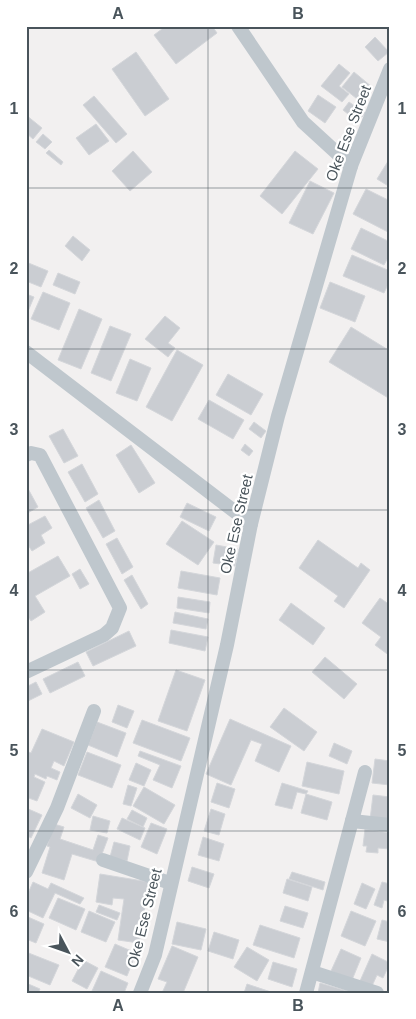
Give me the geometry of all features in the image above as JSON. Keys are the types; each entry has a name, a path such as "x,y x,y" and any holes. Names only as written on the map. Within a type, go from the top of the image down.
{"street":[{"path":"238,26 302,122 352,166"},
{"name":"Oke Ese Street","path":"140,993 155,955 170,883 227,645 251,524 306,317 352,166 390,69"},
{"path":"26,352 251,524"},
{"path":"26,455 31,452 40,455 120,608 112,628 104,635 26,672"},
{"path":"26,872 57,808 94,711"},
{"path":"306,993 365,772"},
{"path":"352,821 390,825"},
{"path":"103,860 170,883"},
{"path":"312,972 377,993"}],"building":[{"path":"166,26 212,26 217,33 176,64 154,35"},
{"path":"375,37 389,52 378,61 365,47"},
{"path":"136,52 169,99 145,116 112,69"},
{"path":"339,64 350,73 339,86 349,94 342,102 321,86"},
{"path":"354,72 372,87 361,102 342,87"},
{"path":"318,95 336,107 325,123 308,111"},
{"path":"94,96 127,134 116,143 83,105"},
{"path":"349,102 365,113 358,122 343,110"},
{"path":"26,115 42,128 33,139 26,133"},
{"path":"96,124 109,141 89,155 76,138"},
{"path":"43,134 52,142 45,149 36,142"},
{"path":"49,150 63,162 61,165 46,153"},
{"path":"133,151 152,172 130,191 112,171"},
{"path":"295,151 318,169 282,214 260,196"},
{"path":"390,158 390,187 377,179"},
{"path":"310,181 334,193 313,234 289,223"},
{"path":"366,189 390,201 390,233 353,214"},
{"path":"361,228 390,242 390,254 384,265 351,249"},
{"path":"73,236 90,250 82,261 65,246"},
{"path":"352,255 390,271 390,280 384,293 343,276"},
{"path":"26,262 48,271 41,287 26,281"},
{"path":"58,273 80,282 75,294 53,285"},
{"path":"330,282 365,296 355,322 320,308"},
{"path":"43,292 70,303 59,330 31,319"},
{"path":"26,294 34,297 26,316"},
{"path":"79,309 102,319 81,369 58,360"},
{"path":"165,316 180,328 168,343 175,348 168,357 145,339"},
{"path":"110,326 131,334 111,381 91,373"},
{"path":"351,327 390,351 390,399 329,362"},
{"path":"177,350 203,365 172,421 146,407"},
{"path":"130,359 151,368 137,401 116,393"},
{"path":"228,374 263,394 251,415 216,395"},
{"path":"209,400 244,420 233,439 198,419"},
{"path":"254,422 266,431 261,438 249,429"},
{"path":"63,429 78,456 64,463 49,436"},
{"path":"245,444 253,451 249,456 241,450"},
{"path":"131,445 155,483 139,493 116,455"},
{"path":"82,464 98,494 85,502 68,472"},
{"path":"26,485 38,507 26,514"},
{"path":"99,500 115,531 103,538 86,508"},
{"path":"187,503 216,517 209,531 180,517"},
{"path":"45,516 52,528 41,535 45,543 32,551 26,542 26,526"},
{"path":"182,521 214,542 198,565 166,544"},
{"path":"117,538 133,567 122,574 106,544"},
{"path":"318,540 358,568 361,563 370,570 344,608 334,601 338,596 299,568"},
{"path":"216,545 238,549 235,566 213,563"},
{"path":"58,556 70,576 35,596 45,612 31,621 26,614 26,574"},
{"path":"80,569 89,584 80,589 72,574"},
{"path":"181,571 220,578 217,595 178,588"},
{"path":"132,575 148,604 141,609 124,580"},
{"path":"178,597 210,602 209,613 177,608"},
{"path":"380,598 390,605 390,656 375,645 381,637 362,623"},
{"path":"291,603 325,628 313,645 279,620"},
{"path":"175,612 208,619 206,629 173,623"},
{"path":"171,630 208,637 205,651 169,643"},
{"path":"129,631 136,646 93,666 86,652"},
{"path":"325,657 357,684 344,699 312,672"},
{"path":"78,662 85,676 50,693 43,679"},
{"path":"176,670 205,680 187,731 158,721"},
{"path":"36,682 42,694 26,702 26,687"},
{"path":"118,705 134,711 127,728 112,722"},
{"path":"284,708 317,732 304,751 270,727"},
{"path":"230,719 291,746 279,772 255,761 262,744 251,740 231,785 206,774"},
{"path":"142,720 190,738 181,761 133,743"},
{"path":"97,722 126,733 117,757 88,745"},
{"path":"42,729 74,742 64,766 54,761 51,768 60,772 57,780 47,776 46,779 35,774 34,777 45,782 37,801 26,797 26,751 31,753"},
{"path":"334,743 352,751 347,764 329,756"},
{"path":"140,751 181,766 172,788 153,780 160,765 138,756"},
{"path":"87,752 121,765 112,788 78,775"},
{"path":"375,759 390,761 390,785 372,783"},
{"path":"307,762 344,771 339,794 302,786"},
{"path":"136,763 151,770 144,786 129,780"},
{"path":"217,783 235,789 229,808 211,802"},
{"path":"282,783 308,791 306,794 297,792 292,809 275,805"},
{"path":"128,785 137,788 131,806 123,804"},
{"path":"144,787 175,805 164,824 133,806"},
{"path":"78,794 97,805 90,818 71,808"},
{"path":"306,794 332,802 327,820 301,813"},
{"path":"373,795 390,797 390,823 370,820"},
{"path":"26,808 42,815 31,838 26,835"},
{"path":"211,809 225,814 219,835 204,831"},
{"path":"132,810 147,818 143,827 127,819"},
{"path":"93,816 110,821 107,833 90,830"},
{"path":"122,818 145,828 140,840 117,829"},
{"path":"151,823 167,829 157,854 141,847"},
{"path":"54,824 64,827 60,839 93,850 98,835 108,838 99,862 72,854 64,880 42,873 50,847 47,846"},
{"path":"365,829 390,833 390,849 378,848 378,853 366,852 367,846 363,846"},
{"path":"203,837 224,844 219,861 198,855"},
{"path":"114,842 130,846 127,861 110,857"},
{"path":"192,867 214,874 209,888 188,881"},
{"path":"292,872 325,882 323,890 289,879"},
{"path":"100,874 149,882 139,943 118,940 124,899 113,898 112,905 96,902"},
{"path":"287,879 312,887 308,901 283,893"},
{"path":"33,882 48,889 51,883 84,898 80,904 55,893 43,918 26,910 26,898"},
{"path":"382,882 390,884 390,902 384,900 382,908 374,905"},
{"path":"362,883 375,889 366,909 354,904"},
{"path":"58,898 85,909 76,930 49,918"},
{"path":"99,905 120,913 117,920 96,912"},
{"path":"285,906 308,913 303,928 280,921"},
{"path":"89,911 115,922 106,942 81,932"},
{"path":"351,911 376,921 365,946 341,936"},
{"path":"28,917 44,924 36,943 26,939"},
{"path":"382,920 390,922 390,942 377,939"},
{"path":"177,922 206,929 201,950 172,944"},
{"path":"260,925 300,938 294,958 253,945"},
{"path":"214,932 239,940 233,959 208,951"},
{"path":"115,944 136,953 127,976 105,967"},
{"path":"172,946 198,957 183,993 162,993 167,982 158,979"},
{"path":"247,947 269,960 257,981 234,967"},
{"path":"341,949 361,958 352,980 331,971"},
{"path":"26,952 59,965 50,985 26,975"},
{"path":"372,954 390,963 383,978 377,975 372,986 360,981"},
{"path":"83,960 98,968 87,989 72,981"},
{"path":"273,962 297,969 292,987 268,979"},
{"path":"101,971 128,983 124,993 92,991"},
{"path":"26,983 40,989 38,993 26,992"},
{"path":"320,983 347,991 346,993 318,993"},
{"path":"247,984 274,993 244,993"}]}
